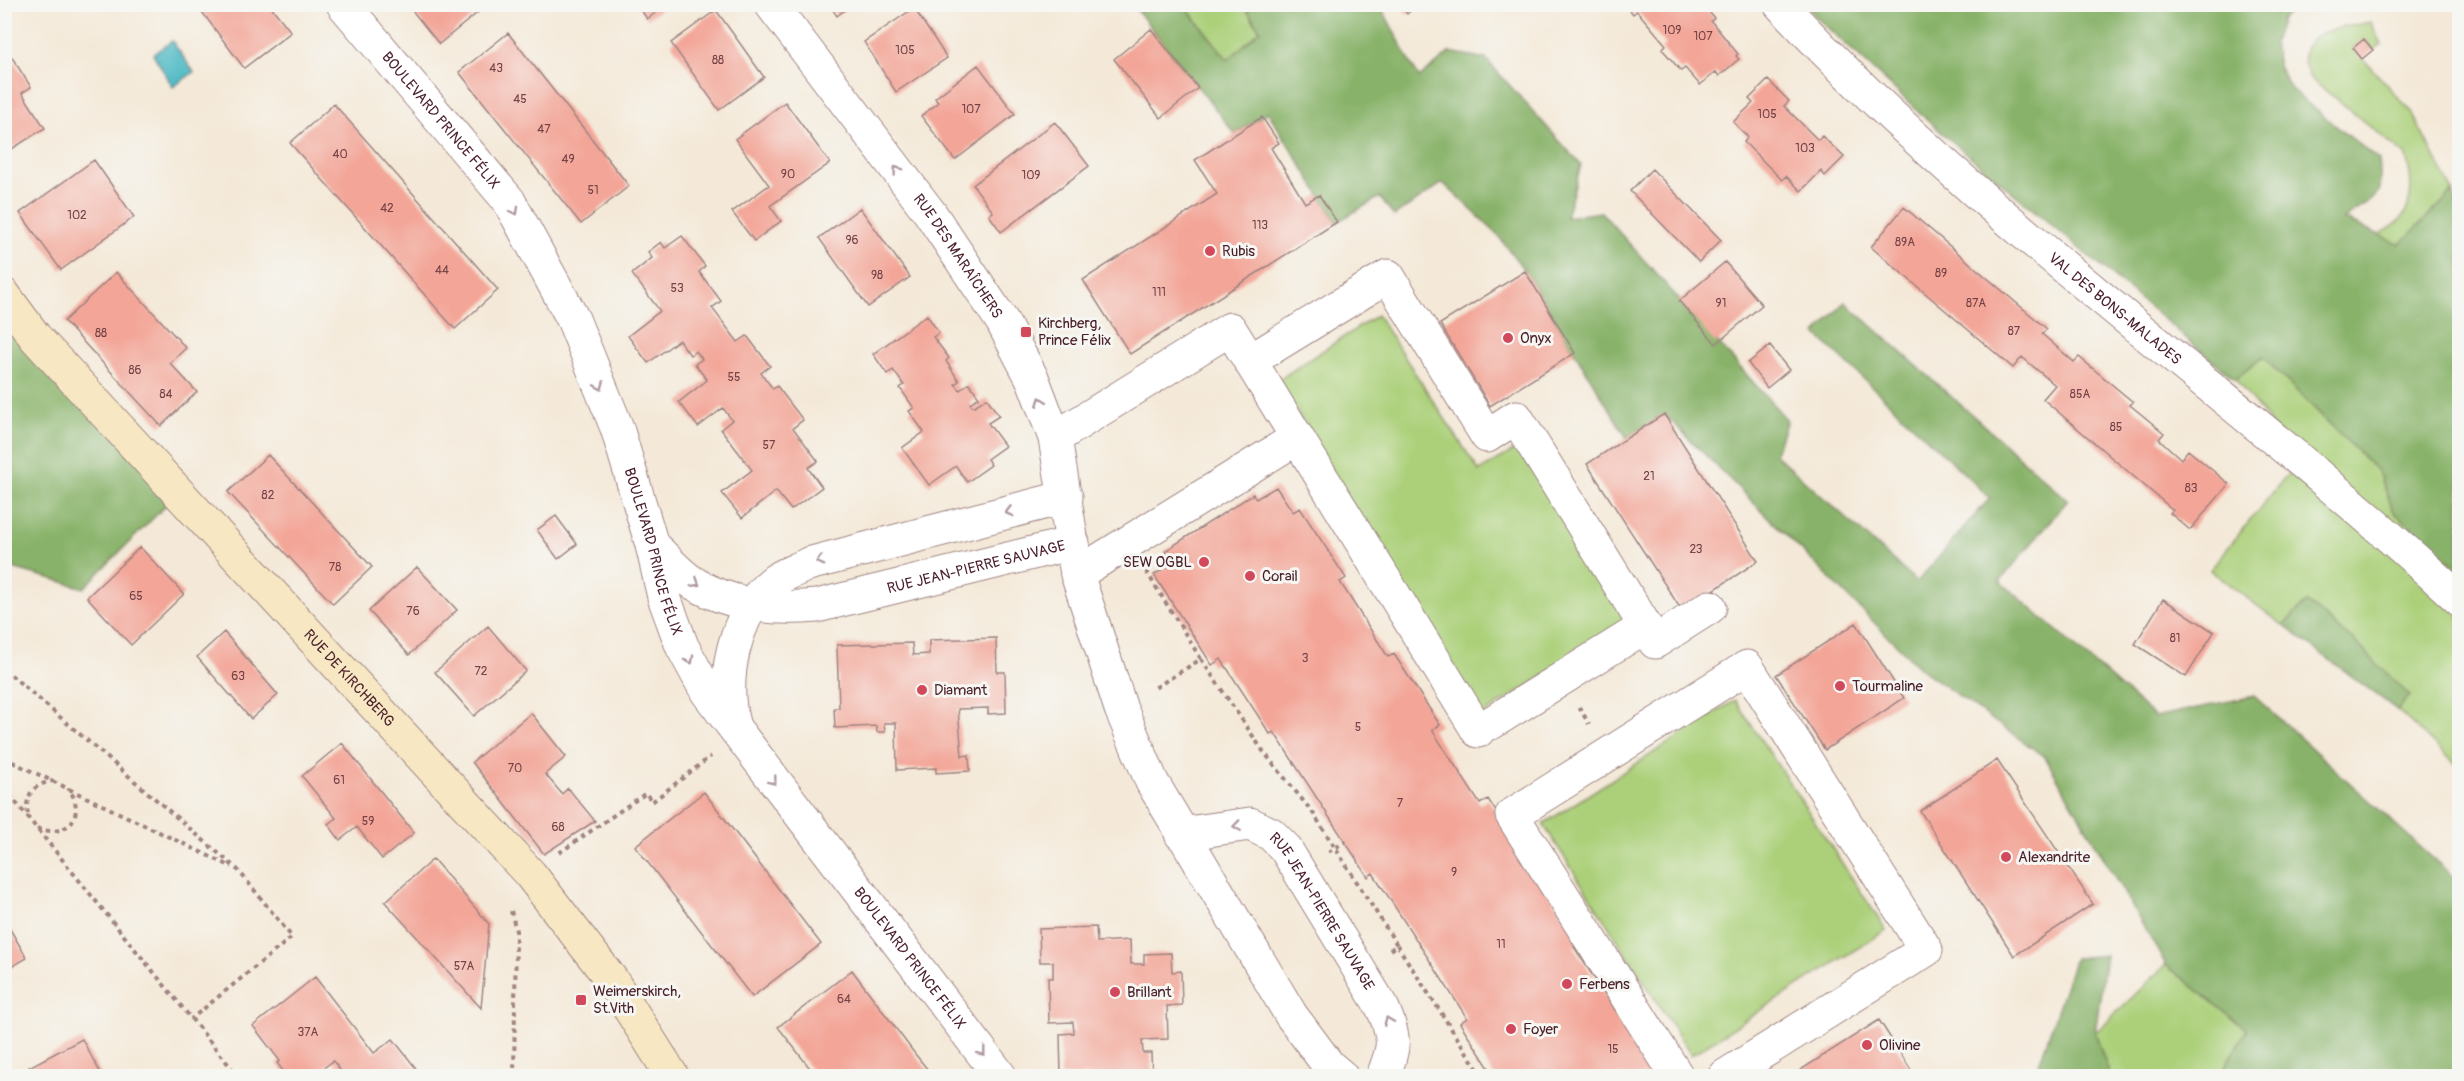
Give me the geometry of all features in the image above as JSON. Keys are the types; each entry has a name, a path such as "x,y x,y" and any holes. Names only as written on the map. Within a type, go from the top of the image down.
{"main road":[{"name":"RUE DE KIRCHBERG","path":"4,295 34,337 530,874 611,979 672,1077"}],"street":[{"name":"BOULEVARD PRINCE FÉLIX","path":"343,4 509,201 573,319 617,428 652,545 664,597 682,646 707,692 737,735 1000,1077"},
{"name":"RUE DES MARAÎCHERS","path":"771,4 930,213 996,311 1033,380 1055,438 1075,559"},
{"name":"VAL DES BONS-MALADES","path":"1780,4 1839,68 1978,194 2293,454 2460,600"},
{"path":"1250,361 1388,276 1487,436 1516,417 1656,642 1710,608"},
{"path":"1055,438 1230,329 1297,438 1484,727 1635,633"},
{"name":"RUE JEAN-PIERRE SAUVAGE","path":"652,545 696,585 751,605 782,609 817,606 1075,559 1146,531 1297,438"},
{"path":"737,735 728,707 729,670 751,605 774,581 808,564 1066,498"},
{"path":"1075,559 1121,709 1152,782 1180,834 1291,1015 1329,1066 1341,1077"},
{"path":"1677,1077 1512,815 1747,667 1926,950 1725,1077"},
{"name":"RUE JEAN-PIERRE SAUVAGE","path":"1180,834 1250,824 1270,834 1285,848 1383,1008 1393,1033 1391,1054 1383,1077"}],"path":[{"path":"1146,531 1160,554 1143,565 1201,659 1263,751 1313,813 1482,1077"},
{"path":"1121,709 1201,659"},
{"path":"4,669 238,870 292,937 191,1019"},
{"path":"1578,704 1590,725"},
{"path":"552,857 646,793 652,802 737,735"},
{"path":"4,758 238,870"},
{"path":"28,817 26,804 30,791 41,783 54,781"},
{"path":"36,828 48,832 62,830 71,822 77,809 75,796 66,786"},
{"path":"4,788 238,1077"},
{"path":"1335,848 1345,842"},
{"path":"509,902 516,930 514,1077"},
{"path":"1380,957 1397,945"}],"green space":[{"path":"1243,4 1380,5 1419,78 1450,52 1486,59 1581,165 1566,217 1601,212 1787,420 1775,454 1917,582 1990,498 1816,334 1845,302 2068,500 2000,581 2155,717 2254,696 2459,882 2459,1076 2219,1076 2247,1030 2166,965 2045,757 1922,670 1664,414 1627,438 1525,271 1497,234 1443,183 1394,216 1380,197 1337,222 1268,112 1235,134 1133,5 1184,5 1228,60 1260,30"},
{"path":"1184,5 1243,5 1260,30 1228,60"},
{"path":"1806,5 2303,5 2282,19 2274,42 2278,66 2292,91 2379,160 2378,192 2369,202 2344,219 2400,244 2453,192 2460,216 2459,569 2394,512 2378,472 2263,357 2235,379 1942,133 1817,18"},
{"path":"2371,22 2381,45 2373,50 2364,39 2353,48 2411,111 2453,192 2400,244 2380,235 2398,222 2408,206 2411,189 2405,155 2310,78 2304,62 2305,49 2318,35"},
{"path":"4,295 179,492 84,588 5,566"},
{"path":"1377,315 1479,471 1518,448 1632,618 1477,719 1278,380"},
{"path":"2263,357 2378,472 2395,512 2459,569 2459,767 2397,710 2409,696 2355,642 2307,602 2283,625 2210,570 2299,460 2235,379"},
{"path":"2307,602 2355,642 2410,696 2397,710 2283,625"},
{"path":"1735,700 1886,930 1691,1055 1543,824"},
{"path":"2106,955 2095,1033 2108,1070 2107,1076 2044,1076 2039,1064 2075,958"},
{"path":"2166,965 2247,1030 2219,1076 2107,1076 2108,1070 2095,1033"}],"water":[{"path":"172,41 194,72 173,87 153,54"}],"building":[{"path":"196,4 269,4 291,32 244,68"},
{"path":"407,4 479,4 482,9 439,44"},
{"path":"637,4 668,4 647,19"},
{"path":"829,4 852,4 837,16"},
{"path":"1399,4 1418,4 1407,14"},
{"path":"1625,4 1703,4 1714,18 1711,21 1738,54 1736,56 1739,59 1719,76 1716,72 1700,85 1685,68 1681,71 1662,49 1666,45 1637,11 1633,14"},
{"path":"914,8 947,58 896,92 864,42"},
{"path":"716,10 764,77 719,110 671,43"},
{"path":"1151,29 1198,88 1161,118 1114,59"},
{"path":"508,33 629,186 581,224 459,72"},
{"path":"2364,39 2373,50 2362,59 2353,48"},
{"path":"4,45 31,87 22,93 45,128 4,154"},
{"path":"978,65 1015,114 955,160 921,116 938,103 935,98"},
{"path":"1768,80 1789,101 1784,106 1818,140 1822,136 1844,157 1825,176 1821,171 1801,191 1786,176 1782,180 1744,142 1748,137 1733,122 1753,103 1749,99"},
{"path":"785,102 830,163 770,206 781,221 754,241 732,212 769,185 735,139"},
{"path":"334,104 498,290 455,329 290,143"},
{"name":"Rubis","path":"1262,117 1279,143 1271,148 1305,203 1319,195 1337,222 1130,354 1083,280 1217,194 1195,160"},
{"path":"1055,122 1089,166 1001,232 989,215 993,212 973,185"},
{"path":"94,160 134,217 61,270 20,213"},
{"path":"1652,169 1721,240 1699,262 1630,191"},
{"path":"1904,207 2047,329 2042,334 2074,362 2079,357 2133,402 2130,405 2164,433 2159,439 2181,459 2188,450 2229,484 2190,530 2170,513 2173,510 2043,399 2055,385 2022,357 2013,368 1871,247"},
{"path":"860,208 910,277 868,307 819,238"},
{"path":"682,236 705,266 699,272 721,301 712,308 738,342 747,336 770,366 761,373 773,389 777,386 803,420 793,428 818,461 808,468 822,487 791,510 776,491 742,518 722,493 752,470 721,429 732,420 723,408 698,427 679,402 707,380 695,364 702,359 696,351 690,355 679,340 648,363 628,336 660,311 632,274 652,258 648,252 661,242 665,248"},
{"path":"1725,262 1762,305 1716,344 1679,301"},
{"name":"Onyx","path":"1525,271 1575,353 1490,406 1440,324"},
{"path":"116,272 186,348 170,363 197,392 161,426 64,321"},
{"path":"927,315 939,333 933,337 949,358 946,361 959,381 955,384 960,390 969,383 979,397 970,403 973,407 987,398 999,416 988,423 1005,446 987,459 991,465 967,482 956,466 929,485 902,448 924,432 909,411 914,408 900,388 904,385 893,370 887,374 873,354"},
{"path":"1770,346 1789,370 1767,388 1748,363"},
{"path":"1664,414 1758,561 1682,611 1587,464"},
{"path":"268,455 372,567 333,604 228,492"},
{"path":"1276,487 1293,512 1300,508 1346,578 1340,582 1388,657 1394,654 1440,725 1432,730 1480,804 1488,799 1581,943 1574,947 1623,1022 1626,1019 1663,1076 1494,1076 1460,1023 1467,1018 1373,873 1368,877 1274,732 1270,734 1221,659 1212,665 1154,575 1173,563 1165,551 1253,494 1256,499"},
{"path":"556,516 577,544 558,559 537,530"},
{"path":"140,547 184,594 131,645 87,597"},
{"path":"417,567 457,610 409,655 369,611"},
{"path":"2163,599 2214,632 2186,677 2135,644"},
{"name":"Tourmaline","path":"1856,623 1904,698 1825,750 1776,675"},
{"path":"488,626 526,671 474,716 435,672"},
{"path":"224,632 278,695 251,719 197,657"},
{"name":"Diamant","path":"996,638 997,672 1005,672 1006,713 988,714 988,708 958,709 962,756 969,755 970,771 936,773 936,768 897,770 896,723 884,723 885,732 877,732 876,726 835,728 834,708 839,708 837,645 912,643 913,655 929,654 929,640"},
{"path":"531,713 566,757 545,774 562,794 568,788 595,821 544,854 472,762"},
{"path":"342,743 414,833 382,859 357,827 340,840 328,824 336,818 302,776"},
{"name":"Alexandrite","path":"1997,760 2093,904 2014,956 1920,811"},
{"path":"704,792 821,944 752,997 635,846"},
{"path":"433,859 489,924 481,1008 385,902"},
{"path":"4,919 27,958 4,971"},
{"name":"Brillant","path":"1096,927 1097,942 1130,940 1131,964 1144,964 1144,954 1171,953 1172,972 1181,971 1182,1005 1167,1006 1168,1039 1142,1040 1143,1053 1151,1053 1152,1076 1061,1076 1060,1034 1074,1033 1073,1022 1049,1023 1048,978 1053,978 1053,962 1040,962 1039,929"},
{"path":"852,970 933,1076 816,1076 778,1027"},
{"path":"315,977 374,1053 393,1039 422,1076 345,1076 333,1061 313,1076 287,1076 277,1063 280,1061 253,1026"},
{"name":"Olivine","path":"1879,1020 1915,1076 1802,1076 1799,1071"},
{"path":"82,1039 102,1076 34,1076 29,1067"}],"place":[{"name":"Rubis","path":"1210,251"},
{"name":"Kirchberg, Prince Félix","path":"1026,332"},
{"name":"Onyx","path":"1508,338"},
{"name":"SEW OGBL","path":"1204,562"},
{"name":"Corail","path":"1250,576"},
{"name":"Tourmaline","path":"1840,686"},
{"name":"Diamant","path":"922,690"},
{"name":"Alexandrite","path":"2006,857"},
{"name":"Ferbens","path":"1567,984"},
{"name":"Brillant","path":"1115,992"},
{"name":"Weimerskirch, St.Vith","path":"581,1000"},
{"name":"Foyer","path":"1511,1029"},
{"name":"Olivine","path":"1867,1045"}]}
